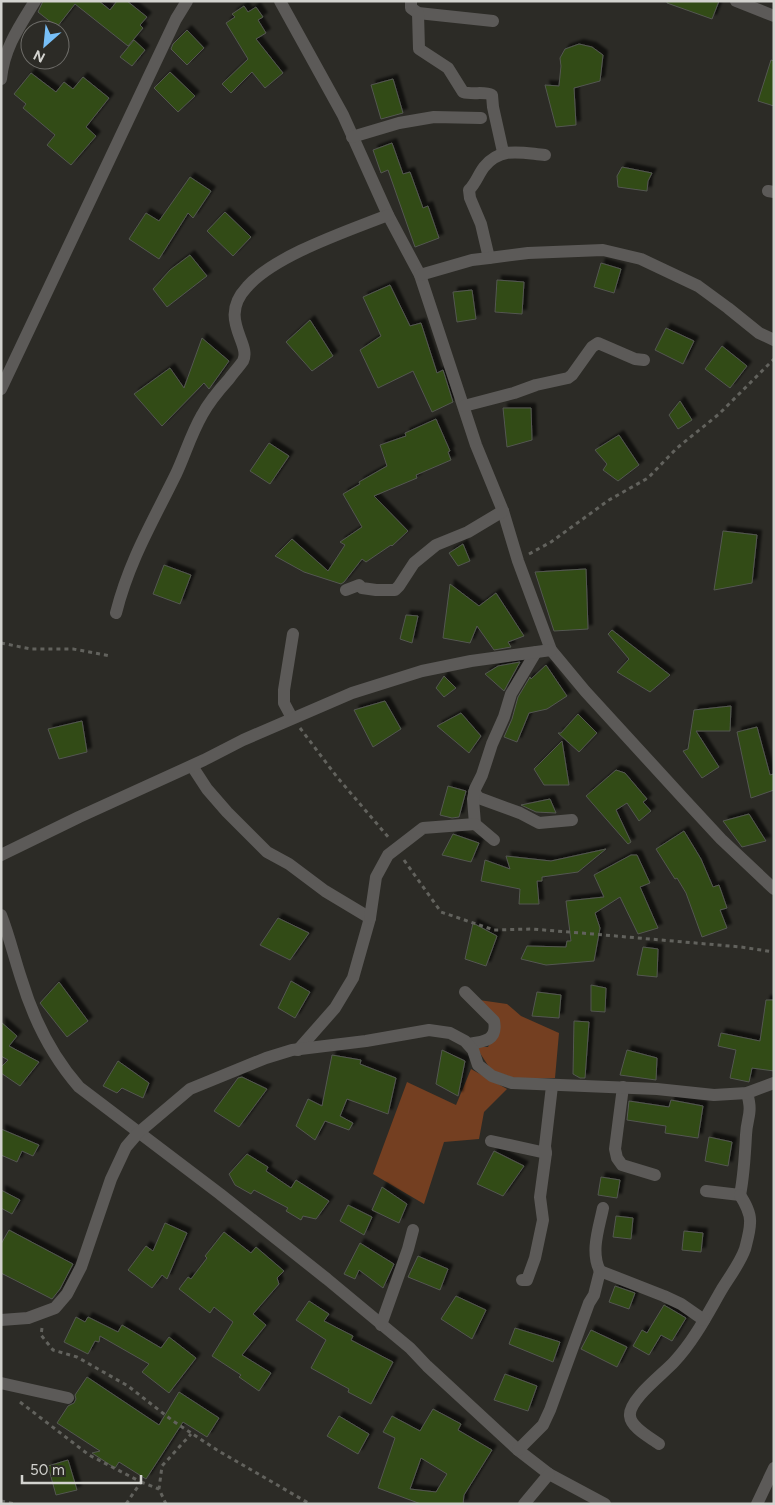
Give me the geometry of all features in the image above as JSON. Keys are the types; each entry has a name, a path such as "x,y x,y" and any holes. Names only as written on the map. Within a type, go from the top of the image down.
{"street":[{"path":"1,79 3,62 8,47 35,1"},
{"path":"1,389 176,19 187,1"},
{"path":"280,1 343,115 388,215 420,275 476,445 503,511 518,561 551,650 585,691 721,839 774,889"},
{"path":"411,1 411,8 418,13 494,21"},
{"path":"736,1 774,16"},
{"path":"418,13 419,49 448,68 463,92 492,95 503,152"},
{"path":"352,137 399,123 434,117 481,118"},
{"path":"489,258 481,224 470,198 469,190 488,162 503,152 546,155"},
{"path":"116,613 121,594 143,537 177,472 192,435 211,400 244,358 244,350 236,331 234,317 237,303 246,287 261,274 308,248 388,215"},
{"path":"420,275 472,260 528,253 603,250 641,259 698,286 758,333 774,340"},
{"path":"464,406 536,384 568,378 592,347 598,343 635,359 644,360"},
{"path":"346,590 359,585 362,588 376,590 395,590 414,563 436,545 457,537 503,511"},
{"path":"292,718 284,702 284,690 293,634"},
{"path":"1,855 78,817 192,766 292,718 352,693 422,671 471,661 551,650"},
{"path":"494,840 476,824 472,799 511,694 536,652"},
{"path":"192,766 227,812 267,852 289,864 325,891 370,918"},
{"path":"474,792 479,798 520,813 539,823 572,820"},
{"path":"298,1050 336,1008 353,978 370,918 374,884 379,870 388,855 422,828 476,824"},
{"path":"1,915 40,1030 56,1057 78,1087 279,1240 410,1348 518,1450 549,1474 605,1504"},
{"path":"465,992 494,1021 495,1027 491,1038 486,1041 468,1044"},
{"path":"1,1320 28,1318 42,1314 55,1308 67,1294 81,1267 111,1179 126,1147 138,1132 190,1089 266,1058 298,1050 429,1030 450,1033 465,1041 472,1050 478,1065 492,1076 512,1083 552,1086 623,1087 714,1094 747,1093 774,1083"},
{"path":"522,1280 527,1280 540,1238 543,1220 540,1197 552,1086"},
{"path":"623,1087 615,1149 617,1158 622,1165 655,1175"},
{"path":"659,1444 634,1425 630,1419 630,1411 644,1390 658,1379 676,1360 704,1320 744,1250 750,1220 740,1195 743,1183 746,1133 751,1107 747,1093"},
{"path":"490,1141 546,1153"},
{"path":"706,1191 740,1195"},
{"path":"518,1450 542,1425 550,1410 589,1303 594,1296 600,1272 595,1252 603,1208"},
{"path":"381,1325 407,1254 413,1230"},
{"path":"600,1272 664,1296 681,1304 704,1320"},
{"path":"1,1382 68,1398"},
{"path":"757,1504 774,1468"},
{"path":"524,1504 549,1474"}],"path":[{"path":"518,561 551,542 609,500 648,478 677,448 719,414 774,360"},
{"path":"1,643 31,649 72,649 111,656"},
{"path":"292,718 337,777 384,831 441,912 494,930 532,929 741,946 774,952"},
{"path":"42,1314 41,1335 53,1350 77,1358 128,1386 191,1434 310,1504"},
{"path":"15,1399 88,1455 159,1489"},
{"path":"166,1504 159,1489 162,1466 191,1434"},
{"path":"126,1504 141,1482"},
{"path":"1,1501 15,1504"}],"shaded area":[{"path":"479,1000 507,1004 521,1016 559,1033 555,1078 517,1079 491,1070 476,1047 488,1047 500,1024"},
{"path":"471,1069 507,1089 484,1112 479,1139 444,1142 424,1204 373,1174 407,1082 456,1105"}],"building":[{"path":"43,1 99,1 110,10 117,1 127,1 147,17 140,25 143,28 128,46 75,4 62,20 48,20 38,12"},
{"path":"667,1 719,1 712,19 667,3"},
{"path":"244,6 248,12 256,7 263,17 258,20 266,33 256,39 283,73 265,88 252,72 231,93 222,84 248,59 226,23 235,17 232,14"},
{"path":"187,30 204,48 187,65 171,49 173,44"},
{"path":"134,40 145,50 132,66 120,57"},
{"path":"579,44 592,47 603,55 600,81 574,88 576,125 556,127 545,85 559,86 560,58 565,49"},
{"path":"771,60 774,61 774,106 758,101"},
{"path":"170,72 195,96 178,112 154,88"},
{"path":"31,73 56,92 64,82 73,89 83,77 109,98 86,127 96,136 71,165 47,145 55,135 23,108 26,104 14,94"},
{"path":"393,79 403,113 381,119 371,85"},
{"path":"392,143 403,174 410,172 423,208 428,206 439,238 415,247 388,170 381,173 373,150"},
{"path":"622,167 652,173 648,181 647,191 618,187 617,176"},
{"path":"190,177 211,191 193,218 188,213 159,259 129,239 146,213 159,221"},
{"path":"225,212 251,237 233,256 207,231"},
{"path":"190,255 207,276 167,307 153,289 170,270"},
{"path":"601,263 621,269 614,293 594,287"},
{"path":"497,280 524,282 522,314 495,312"},
{"path":"390,285 410,326 421,323 437,373 443,370 453,402 432,412 413,371 378,388 360,350 381,336 363,297"},
{"path":"472,290 476,319 457,322 453,292"},
{"path":"310,320 333,356 312,371 286,342"},
{"path":"666,328 694,341 683,364 655,350"},
{"path":"202,338 229,361 209,389 204,383 162,426 134,394 170,368 184,388"},
{"path":"722,346 747,366 730,388 705,369"},
{"path":"680,401 692,420 678,429 669,415"},
{"path":"503,408 531,408 532,440 507,447"},
{"path":"436,419 450,451 448,452 451,460 416,475 417,478 374,496 408,531 392,546 366,562 362,559 341,584 304,572 275,556 292,539 328,571 345,545 340,542 362,527 343,494 360,484 359,482 387,466 380,445 406,436 405,433"},
{"path":"619,435 639,465 618,481 603,470 607,464 595,450"},
{"path":"269,443 289,456 270,484 250,471"},
{"path":"723,531 757,535 752,583 714,590"},
{"path":"463,544 470,561 458,566 449,553"},
{"path":"164,565 191,575 180,604 153,594"},
{"path":"586,569 588,629 554,631 535,572"},
{"path":"450,584 479,606 496,593 524,636 508,642 511,647 494,650 477,626 470,643 443,638"},
{"path":"406,615 418,616 412,643 400,639"},
{"path":"612,630 670,675 650,692 617,672 629,659 608,634"},
{"path":"520,662 504,691 485,674 498,666"},
{"path":"546,665 567,696 547,709 529,713 517,742 504,737 512,719 518,697 530,677 531,679"},
{"path":"444,676 456,688 444,697 436,688"},
{"path":"385,701 401,729 373,747 354,710"},
{"path":"731,706 730,731 696,731 719,767 702,778 683,751 688,749 694,710"},
{"path":"461,713 481,736 469,753 437,726"},
{"path":"578,714 597,733 579,752 558,733 561,733"},
{"path":"82,721 87,752 59,759 48,729"},
{"path":"757,727 770,775 774,774 774,790 751,798 737,732"},
{"path":"562,741 569,785 544,785 534,769"},
{"path":"616,770 625,773 647,799 643,802 651,811 639,821 627,803 616,810 631,842 628,844 586,796"},
{"path":"448,786 466,791 459,817 452,818 440,815"},
{"path":"550,799 556,813 536,812 521,805"},
{"path":"749,814 766,841 742,847 723,821"},
{"path":"684,831 701,859 713,887 719,885 727,908 720,910 727,928 702,937 686,893 656,849"},
{"path":"453,834 479,843 471,862 442,855"},
{"path":"606,849 578,872 542,877 542,881 537,881 539,904 519,904 520,889 481,881 485,860 510,869 506,856 551,861"},
{"path":"631,855 637,855 650,883 640,887 658,928 638,934 620,897 595,913 600,928 594,961 546,965 521,959 527,946 566,947 567,941 571,941 566,901 604,897 594,875"},
{"path":"278,918 309,933 290,960 260,945"},
{"path":"473,923 497,936 486,966 465,959"},
{"path":"643,947 658,949 657,977 637,975"},
{"path":"291,981 310,992 295,1018 278,1008"},
{"path":"59,982 88,1021 67,1037 40,1003"},
{"path":"591,985 606,988 605,1012 591,1011"},
{"path":"537,992 561,995 559,1018 532,1016"},
{"path":"766,1000 774,1000 774,1071 752,1068 749,1082 730,1078 736,1050 718,1046 721,1033 760,1041"},
{"path":"574,1021 589,1022 585,1078 580,1078 573,1074"},
{"path":"1,1022 17,1036 9,1046 39,1062 20,1086 1,1073 1,1067 8,1060 1,1056"},
{"path":"442,1050 465,1061 458,1096 436,1084"},
{"path":"627,1050 657,1058 656,1080 620,1075"},
{"path":"332,1055 361,1060 360,1064 396,1078 388,1114 347,1099 340,1116 353,1123 349,1130 325,1121 315,1140 296,1126 308,1099 322,1106"},
{"path":"118,1061 149,1083 143,1098 122,1088 117,1093 103,1086"},
{"path":"242,1077 267,1089 239,1127 214,1111 238,1078"},
{"path":"671,1100 703,1106 698,1138 665,1133 666,1126 627,1120 629,1101 669,1107"},
{"path":"1,1129 39,1145 33,1156 22,1151 17,1162 1,1155"},
{"path":"709,1137 732,1142 728,1166 705,1161"},
{"path":"494,1151 524,1166 503,1196 477,1184"},
{"path":"247,1154 268,1167 266,1171 291,1188 296,1180 329,1201 316,1219 303,1216 301,1220 286,1211 288,1208 254,1190 251,1194 235,1185 229,1174"},
{"path":"601,1177 620,1180 617,1198 598,1195"},
{"path":"382,1187 407,1204 399,1223 372,1210"},
{"path":"1,1190 20,1200 12,1214 1,1208"},
{"path":"348,1205 372,1217 364,1235 340,1221"},
{"path":"616,1216 633,1218 631,1239 613,1237"},
{"path":"165,1223 187,1233 167,1279 162,1275 152,1288 128,1270 146,1246 153,1251"},
{"path":"9,1230 73,1264 60,1289 52,1299 1,1273 1,1244"},
{"path":"684,1231 703,1233 701,1252 682,1250"},
{"path":"224,1232 251,1253 256,1247 284,1271 277,1278 279,1284 253,1314 266,1325 242,1355 271,1373 259,1391 239,1377 241,1375 212,1356 233,1322 214,1307 210,1313 179,1289 188,1277 191,1279 207,1258 205,1256"},
{"path":"360,1243 394,1264 383,1288 359,1270 355,1279 344,1274"},
{"path":"418,1256 448,1269 440,1290 408,1277"},
{"path":"615,1286 635,1293 629,1309 609,1302"},
{"path":"456,1296 486,1310 472,1339 441,1319"},
{"path":"309,1301 329,1314 324,1321 353,1336 351,1340 393,1362 371,1404 348,1392 349,1389 311,1368 326,1340 296,1320"},
{"path":"664,1305 686,1318 672,1341 661,1335 649,1355 633,1346 642,1330 647,1333"},
{"path":"76,1317 85,1322 88,1317 118,1332 122,1325 161,1348 169,1337 196,1358 169,1393 142,1372 149,1364 100,1336 99,1342 95,1341 88,1354 64,1342"},
{"path":"515,1328 560,1342 553,1362 509,1344"},
{"path":"591,1330 627,1347 617,1367 581,1349"},
{"path":"505,1374 537,1386 528,1411 494,1400"},
{"path":"87,1377 159,1425 179,1392 219,1418 207,1437 183,1422 146,1479 119,1462 115,1468 92,1453 100,1451 57,1423 68,1406 74,1403 75,1395"},
{"path":"433,1409 461,1424 458,1430 492,1450 464,1495 463,1504 421,1504 378,1488 395,1438 383,1432 392,1416 420,1431","holes":["421,1458 447,1474 436,1492 410,1489"]},
{"path":"339,1416 369,1434 358,1454 327,1436"},
{"path":"68,1460 77,1490 56,1495 48,1466"}]}
